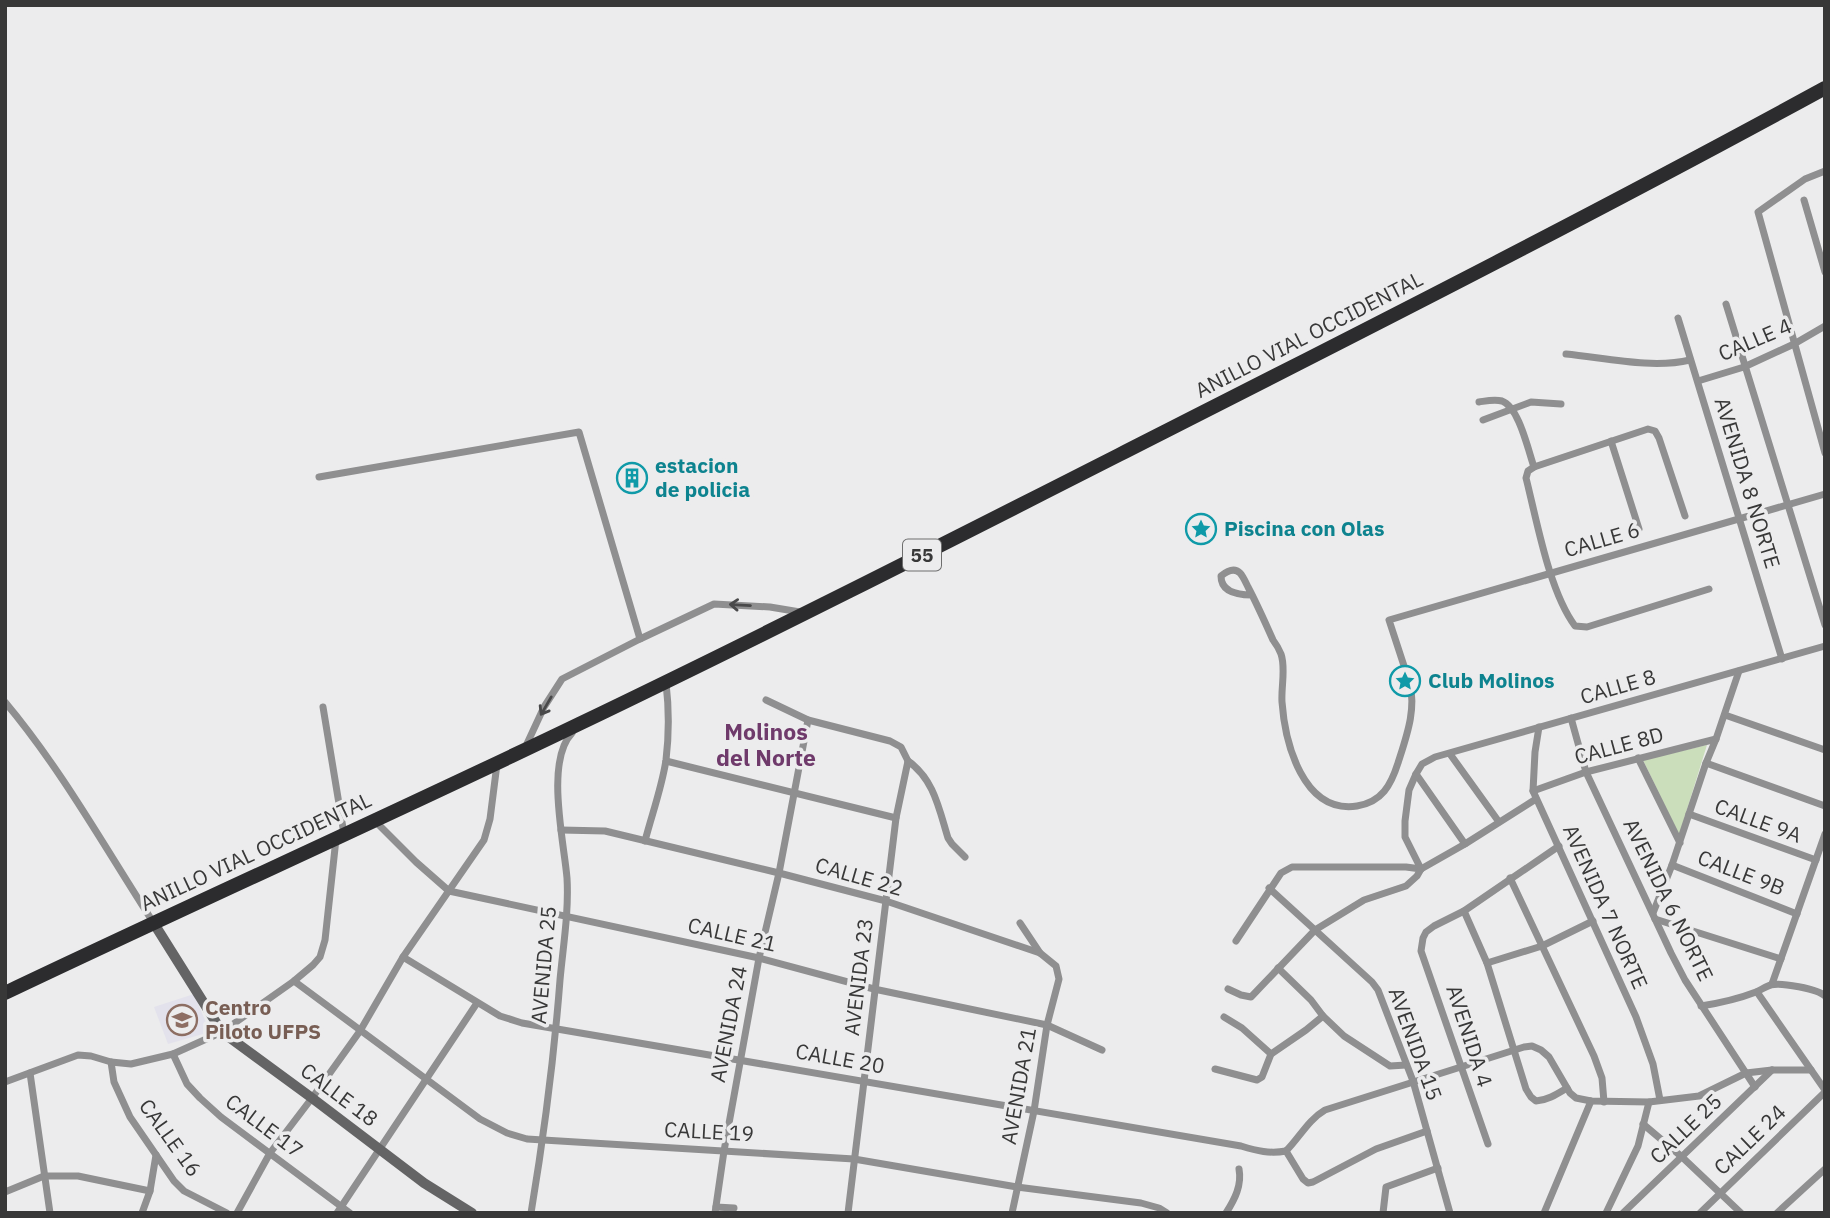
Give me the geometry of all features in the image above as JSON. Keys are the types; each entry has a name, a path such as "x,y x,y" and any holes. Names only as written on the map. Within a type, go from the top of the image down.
{"highway":[{"name":"ANILLO VIAL OCCIDENTAL","path":"5,993 497,764 808,613 1505,259 1825,88"}],"street":[{"path":"1825,171 1805,179 1758,212 1825,453"},
{"path":"1804,200 1825,272"},
{"path":"1726,304 1825,625"},
{"name":"AVENIDA 8 NORTE","path":"1678,318 1782,659"},
{"name":"CALLE 4","path":"1698,381 1744,367 1825,326"},
{"name":"CALLE 4","path":"1566,354 1656,364 1690,360"},
{"path":"1479,402 1503,401 1513,409 1534,467"},
{"path":"1483,420 1531,402 1560,404"},
{"path":"1685,516 1655,431 1648,429 1534,467 1528,471 1526,478 1551,573 1566,614 1575,626 1587,627 1709,590"},
{"path":"319,477 579,432 640,639"},
{"path":"1611,441 1639,529"},
{"name":"CALLE 6","path":"1252,595 1281,654 1283,719 1291,754 1319,797 1345,807 1358,806 1386,791 1395,772 1412,712 1407,676 1390,620 1825,494"},
{"path":"1234,569 1240,573 1252,595 1242,595 1225,589 1221,582 1222,576 1234,569"},
{"path":"524,750 544,707 562,679 640,639 715,604 770,607 808,613"},
{"name":"CALLE 8","path":"1416,774 1422,764 1435,757 1825,646"},
{"path":"1739,671 1654,916 1781,959"},
{"path":"645,841 666,761 666,683"},
{"path":"766,700 808,720 890,741 901,747 908,761 919,769 932,788 948,838 965,857"},
{"path":"5,702 32,734 153,922"},
{"path":"5,1082 78,1055 131,1064 173,1054 222,1032 293,981 320,957 325,940 340,837 323,707"},
{"path":"1725,715 1825,750"},
{"name":"AVENIDA 6 NORTE","path":"1571,718 1586,772 1685,980 1755,1087"},
{"name":"AVENIDA 24","path":"715,1210 723,1151 759,958 779,873 808,720"},
{"name":"AVENIDA 25","path":"531,1213 544,1141 566,915 567,881 557,794 566,739 579,724"},
{"name":"AVENIDA 7 NORTE","path":"1539,727 1533,791 1646,1042 1660,1100"},
{"name":"CALLE 8D","path":"1533,791 1586,772 1716,739"},
{"path":"1450,754 1499,822"},
{"path":"1638,758 1679,843"},
{"path":"666,761 896,818"},
{"name":"AVENIDA 23","path":"848,1213 896,818 908,761"},
{"path":"1706,763 1825,806"},
{"path":"237,1213 270,1153 360,1031 403,957 484,840 490,819 497,764"},
{"path":"1416,774 1465,844"},
{"path":"1416,774 1409,790 1405,837 1421,869"},
{"path":"1228,989 1251,997 1315,930 1364,900 1406,886 1421,869 1536,799"},
{"name":"CALLE 9A","path":"1689,814 1816,860"},
{"name":"CALLE 21","path":"375,821 449,891 759,958 874,989 1047,1025 1101,1050"},
{"name":"CALLE 22","path":"561,830 604,831 886,901 1041,953 1056,965"},
{"path":"1772,984 1825,834"},
{"path":"1559,846 1464,911 1486,963 1526,1089 1536,1101 1567,1088"},
{"name":"CALLE 9B","path":"1672,865 1797,914"},
{"path":"1237,941 1269,888 1281,873 1292,867 1421,869"},
{"path":"1510,878 1600,1069 1604,1102"},
{"name":"AVENIDA 15","path":"1269,888 1378,990 1413,1081 1450,1213"},
{"name":"AVENIDA 4","path":"1464,911 1426,932 1422,951 1488,1144"},
{"path":"1486,963 1542,946 1593,920"},
{"name":"CALLE 18","path":"153,922 222,1032 424,1184 472,1213"},
{"path":"1020,923 1041,953"},
{"name":"CALLE 20","path":"403,957 500,1016 522,1023 1261,1151 1286,1151"},
{"name":"AVENIDA 21","path":"1012,1213 1034,1111 1047,1025 1059,979 1056,965"},
{"path":"1278,968 1344,1036 1390,1066 1406,1065"},
{"name":"CALLE 19","path":"293,981 480,1119 507,1133 527,1139 854,1159 1017,1188 1141,1203 1167,1213"},
{"path":"1701,1006 1735,999 1772,984 1811,989 1825,996"},
{"path":"1757,992 1825,1091"},
{"path":"339,1209 477,1003"},
{"path":"1215,1069 1257,1080 1262,1077 1270,1054 1323,1016"},
{"path":"1224,1017 1242,1028 1270,1054"},
{"path":"1427,1131 1377,1149 1308,1183 1286,1151 1309,1122 1325,1110 1532,1046 1541,1049 1549,1057 1567,1088 1576,1097 1591,1101 1649,1102 1699,1096 1746,1073 1811,1070"},
{"name":"CALLE 17","path":"173,1054 187,1084 221,1117 339,1209 350,1213"},
{"name":"CALLE 16","path":"111,1062 114,1082 130,1117 174,1181 184,1191 227,1213"},
{"name":"CALLE 25","path":"1623,1213 1772,1070"},
{"path":"30,1073 51,1213"},
{"name":"CALLE 24","path":"1700,1213 1825,1091"},
{"path":"1544,1213 1591,1101"},
{"path":"1606,1213 1638,1146 1649,1102"},
{"path":"1643,1124 1741,1213"},
{"path":"142,1213 150,1191 156,1154"},
{"path":"1383,1213 1386,1187 1438,1168"},
{"path":"1226,1213 1239,1188 1240,1169"},
{"path":"1777,1213 1825,1169"},
{"path":"5,1192 44,1176 78,1175 150,1191"},
{"path":"715,1210 734,1208"}],"shaded area":[{"name":"Centro Piloto UFPS","path":"194,994 210,1032 168,1044 154,1007"}],"green space":[{"path":"1707,745 1679,835 1643,760"}],"place":[{"name":"estacion de policia","path":"632,478"},
{"name":"Piscina con Olas","path":"1201,529"},
{"name":"Club Molinos","path":"1405,681"},
{"name":"Centro Piloto UFPS","path":"182,1020"}],"district":[{"name":"Molinos del Norte","path":"766,745"}]}
